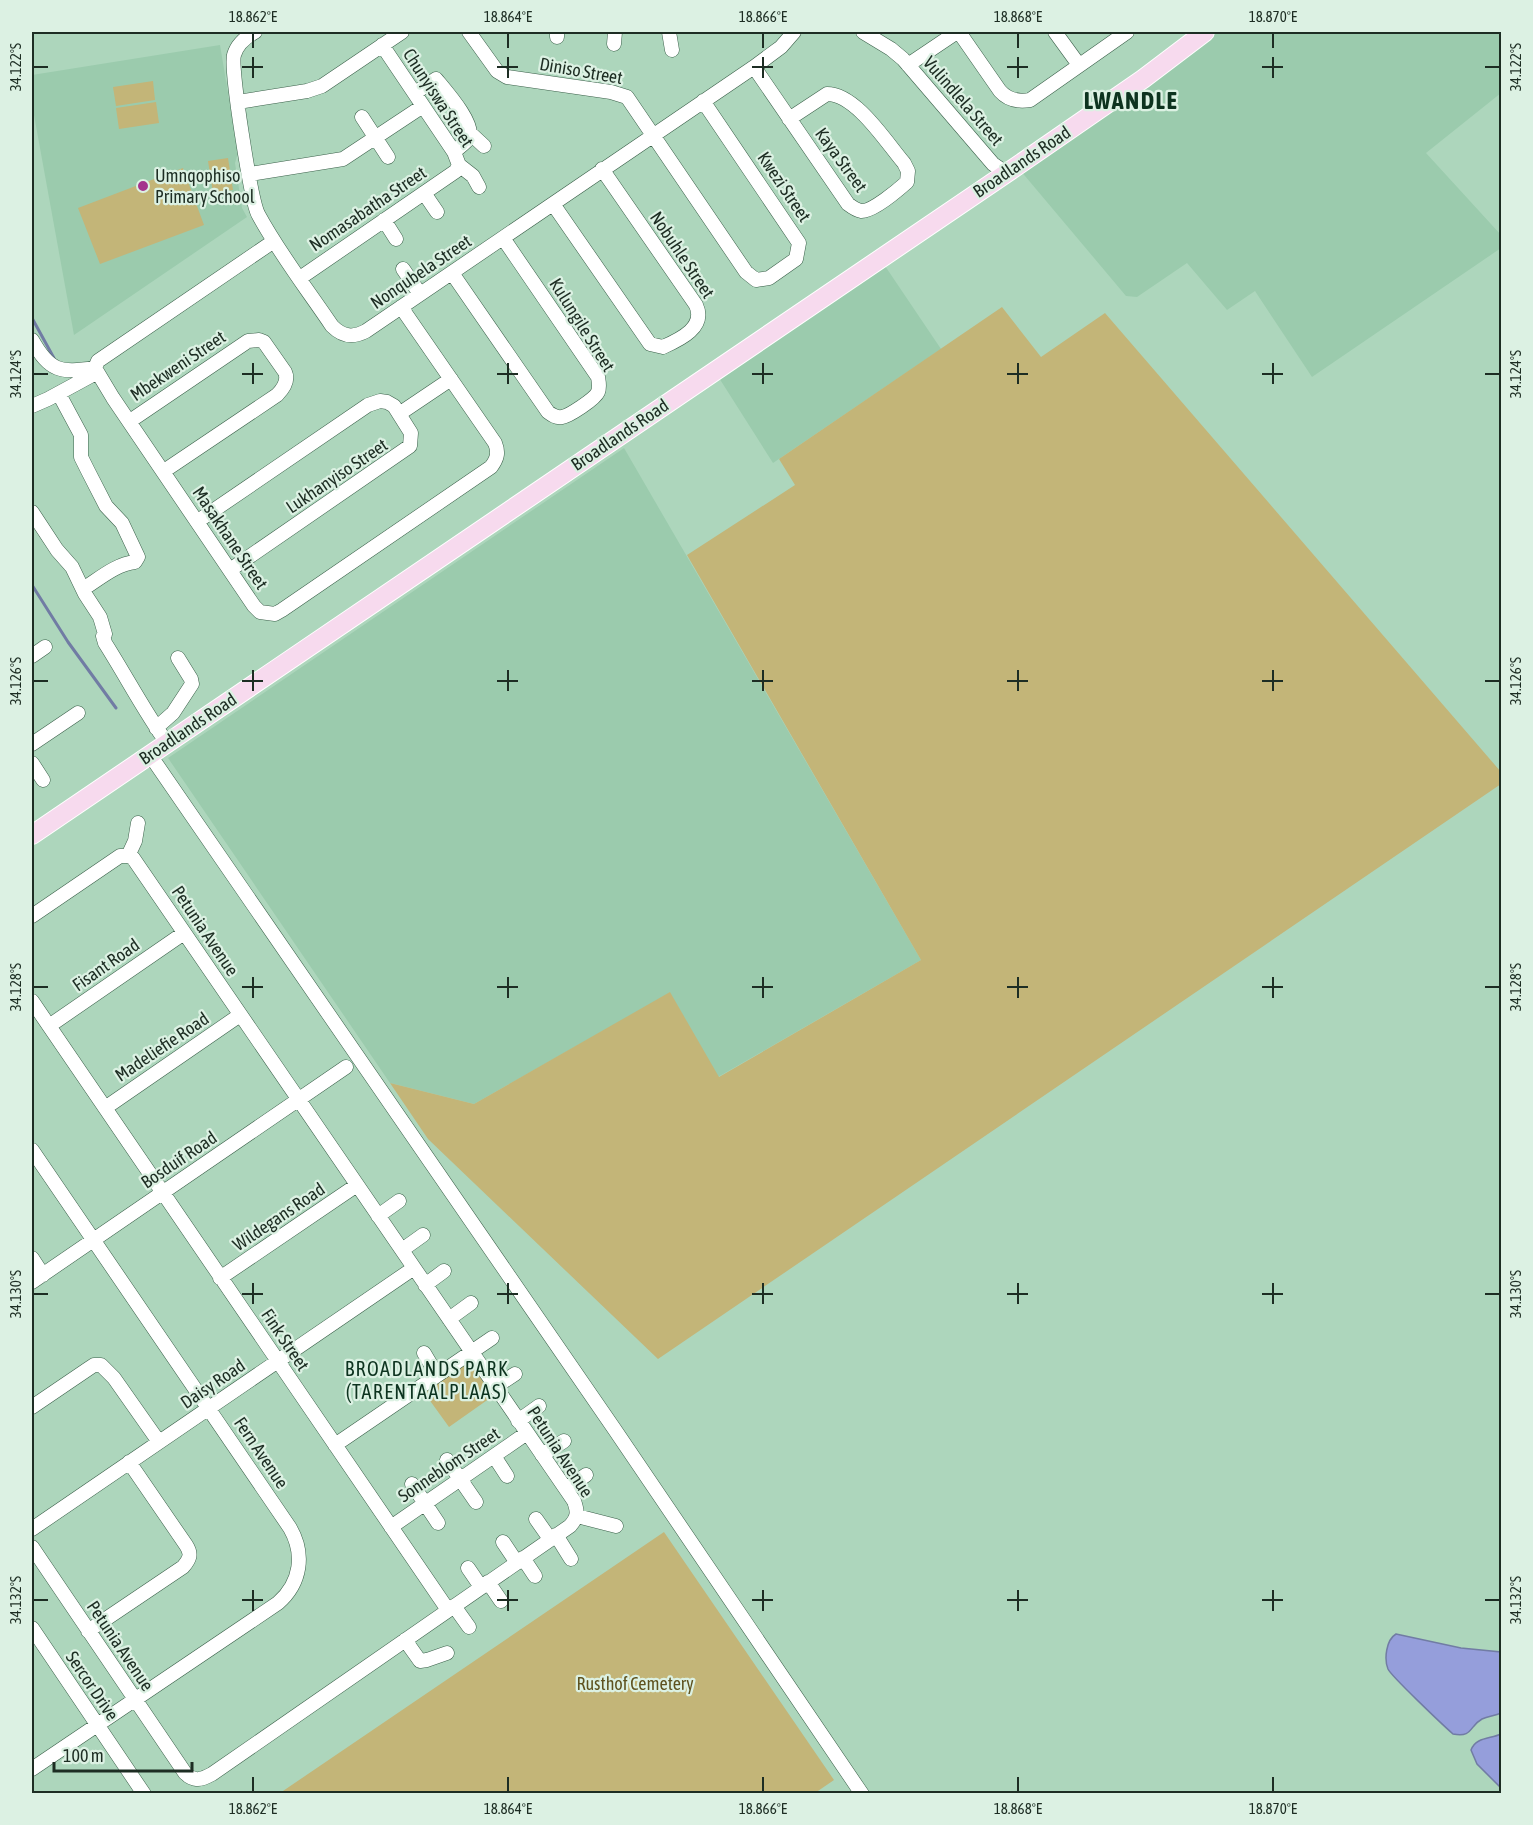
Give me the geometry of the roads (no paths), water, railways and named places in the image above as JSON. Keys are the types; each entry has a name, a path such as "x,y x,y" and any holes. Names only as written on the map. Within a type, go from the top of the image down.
{"main road":[{"name":"Broadlands Road","path":"32,835 1006,173 1143,79 1206,32"}],"street":[{"name":"Nonqubela Street","path":"252,32 237,48 233,59 255,207 274,241 332,326 346,336 353,336 366,331 652,134 754,67 781,47 794,32"},
{"path":"238,102 307,91 322,86 400,32"},
{"name":"Diniso Street","path":"469,32 501,74 620,94 632,102 652,134"},
{"path":"669,32 672,50"},
{"name":"Vulindlela Street","path":"863,32 891,49 908,65 993,164 1006,173"},
{"path":"908,65 958,32 1000,90 1012,99 1030,100 1122,33"},
{"path":"1055,32 1078,65"},
{"name":"Chunyiswa Street","path":"382,45 415,93 457,162 473,176 479,187"},
{"path":"428,67 458,105 470,133 484,146"},
{"name":"Kaya Street","path":"754,67 848,204 857,210 872,208 907,183 908,171 903,163 861,112 842,98 832,94 822,96 789,118"},
{"path":"415,93 436,79"},
{"name":"Kwezi Street","path":"652,134 746,272 756,279 769,278 796,259 799,243 703,101"},
{"path":"250,174 338,161 423,106"},
{"path":"362,117 388,157"},
{"name":"Nomasabatha Street","path":"300,278 424,193 457,162 470,133"},
{"name":"Nobuhle Street","path":"553,204 650,344 663,347 696,327 699,312 696,305 602,169"},
{"path":"424,193 436,212"},
{"path":"384,220 396,239"},
{"name":"Kulungile Street","path":"452,273 548,412 561,417 584,405 598,391 598,377 503,238"},
{"path":"32,406 60,394 96,371 98,361 274,241"},
{"path":"403,269 420,294"},
{"name":"Masakhane Street","path":"96,371 260,612 275,614 491,467 497,459 495,443 401,306"},
{"path":"32,340 41,357 54,367 96,371"},
{"name":"Mbekweni Street","path":"130,421 248,341 264,342 279,364 286,375 286,380 277,395 164,471"},
{"path":"198,521 368,405 380,401 387,402 394,406 399,414 451,379"},
{"path":"60,394 72,422 81,435 81,457 105,506 122,523 138,557 135,562 109,572 82,590"},
{"name":"Lukhanyiso Street","path":"230,570 404,452 410,446 411,433 399,414"},
{"path":"32,512 57,550 72,567 82,590 100,617 105,643 166,743"},
{"path":"32,656 45,647"},
{"path":"156,728 173,712 192,686 191,679 178,658"},
{"path":"32,744 78,713"},
{"path":"150,754 602,1411 862,1794"},
{"path":"32,762 43,780"},
{"path":"32,916 120,856 128,856 135,841 138,823"},
{"name":"Petunia Avenue","path":"32,1547 185,1773 199,1780 212,1774 570,1526 577,1516 574,1501 566,1489 133,858 128,856"},
{"name":"Fisant Road","path":"49,1026 184,933"},
{"name":"Fink Street","path":"32,1000 391,1527 451,1608 469,1627"},
{"name":"Madeliefie Road","path":"105,1108 240,1015"},
{"name":"Bosduif Road","path":"37,1279 346,1067"},
{"name":"Fern Avenue","path":"32,1149 294,1536 300,1556 297,1576 289,1592 278,1603 97,1725 33,1765"},
{"name":"Wildegans Road","path":"220,1278 357,1185"},
{"path":"378,1216 399,1201"},
{"path":"402,1250 423,1235"},
{"path":"32,1258 37,1279"},
{"name":"Daisy Road","path":"32,1529 414,1268"},
{"path":"426,1285 444,1271"},
{"path":"449,1319 471,1303"},
{"path":"335,1445 492,1338"},
{"path":"424,1353 437,1375"},
{"path":"32,1407 94,1365 101,1365 114,1378 159,1442"},
{"path":"495,1387 515,1374"},
{"path":"518,1421 539,1406"},
{"name":"Sonneblom Street","path":"391,1527 527,1433"},
{"path":"542,1455 564,1441"},
{"path":"494,1456 507,1476"},
{"path":"447,1460 476,1502"},
{"path":"88,1631 183,1567 190,1558 190,1551 129,1462"},
{"path":"566,1489 586,1476"},
{"path":"412,1484 438,1523"},
{"path":"577,1516 616,1526"},
{"path":"536,1519 571,1558"},
{"path":"503,1542 535,1576"},
{"path":"468,1568 501,1602"},
{"name":"Sercor Drive","path":"32,1628 144,1794"},
{"path":"405,1640 420,1660 447,1653"}],"water":[{"path":"1396,1634 1461,1648 1501,1652 1501,1713 1482,1719 1468,1733 1453,1734 1388,1669 1387,1650"},
{"path":"1501,1734 1501,1788 1477,1764 1471,1750 1476,1743"}],"waterway":[{"path":"32,318 55,360"},
{"path":"32,585 68,642 116,708"}],"place":[{"name":"Umnqophiso Primary School","path":"143,186"}],"district":[{"name":"LWANDLE","path":"1131,101"},
{"name":"BROADLANDS PARK (TARENTAALPLAAS)","path":"427,1380"}],"park label":[{"name":"Rusthof Cemetery","path":"635,1684"}]}
